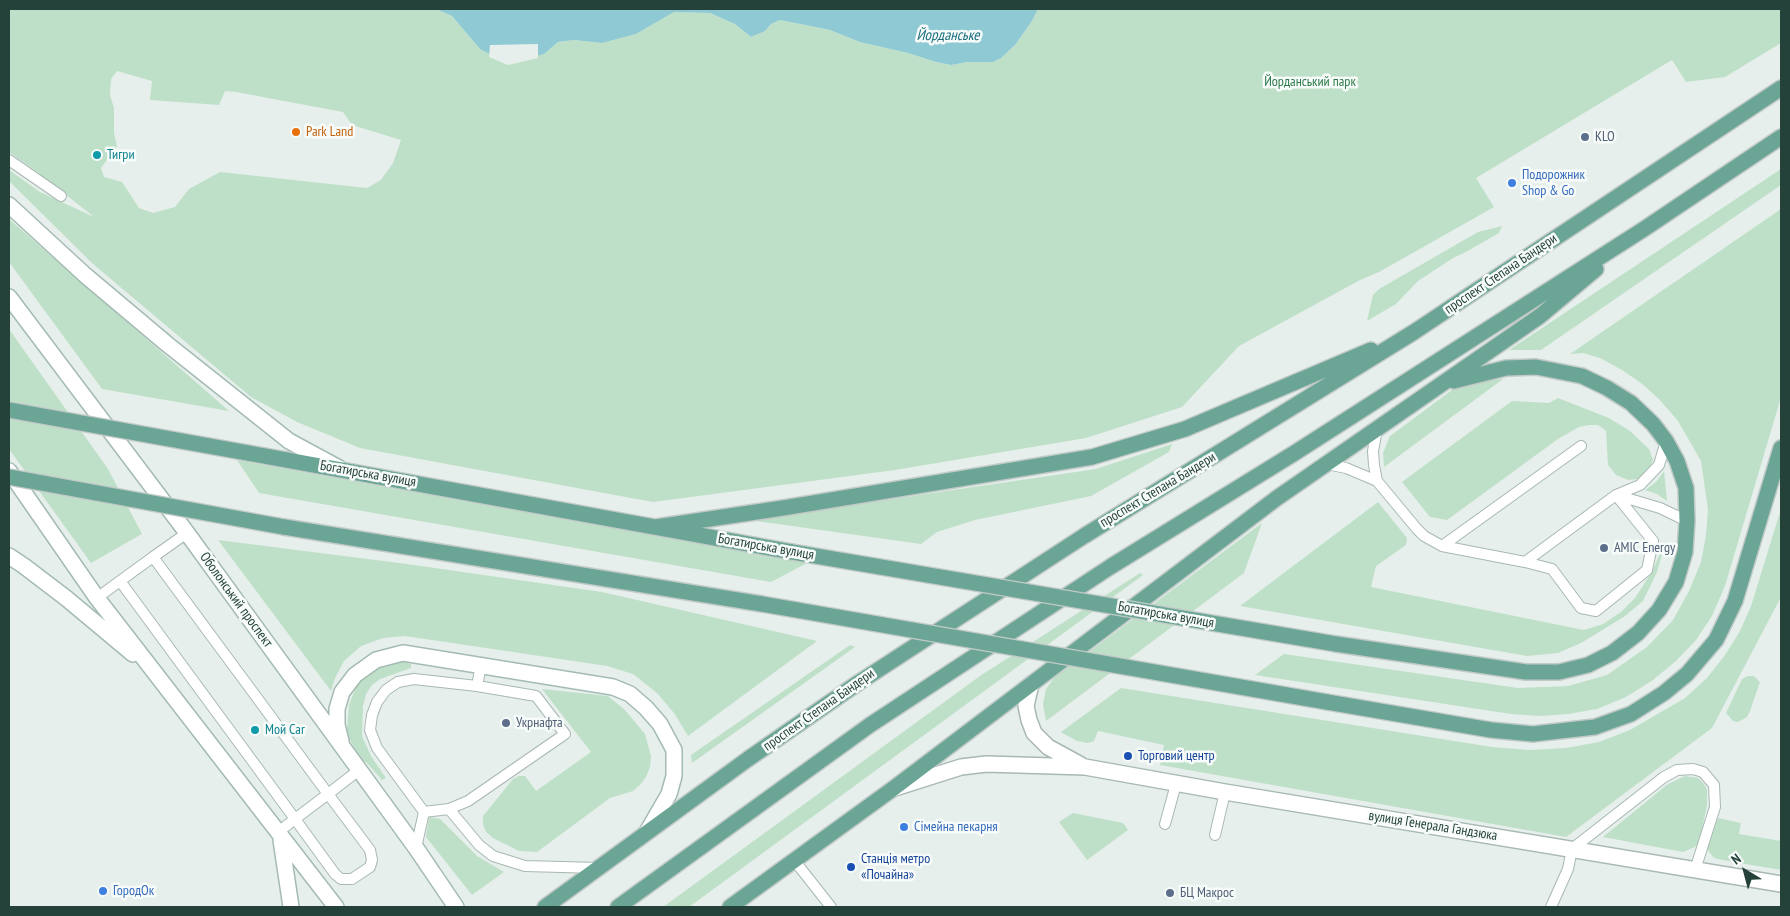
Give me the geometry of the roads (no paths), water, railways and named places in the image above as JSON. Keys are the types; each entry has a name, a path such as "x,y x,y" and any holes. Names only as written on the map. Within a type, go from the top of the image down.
{"main road":[{"name":"проспект Степана Бандери","path":"545,907 748,759 858,682 1084,536 1414,332 1781,88"},
{"path":"618,907 879,719 1110,567 1293,454 1644,229 1781,137"},
{"path":"9,205 92,282 288,442 340,469"},
{"path":"730,907 894,788 1277,498 1540,316 1644,229"},
{"name":"Оболонський проспект","path":"9,297 187,533 416,848 456,907"},
{"path":"656,527 1092,457 1185,429 1414,332"},
{"name":"Богатирська вулиця","path":"9,410 792,552 1336,644 1526,672 1559,672 1588,666 1612,653 1638,633 1659,610 1676,582 1685,552 1687,522 1686,488 1677,461 1666,441 1653,424 1631,404 1607,388 1582,376 1536,367 1506,368 1476,374 1440,385"},
{"path":"9,477 284,527 762,604 1491,730 1533,734 1596,727 1631,714 1664,693 1687,674 1716,640 1735,601 1781,448"},
{"path":"9,472 97,598 336,907"},
{"path":"9,556 59,593 155,673"},
{"path":"343,747 337,725 337,709 342,692 355,675 376,660 403,654 613,687 630,694 646,708 660,724 674,750 675,758 670,794 647,832"},
{"name":"вулиця Генерала Гандзюка","path":"1031,684 1026,706 1034,733 1048,747 1085,767"},
{"name":"вулиця Генерала Гандзюка","path":"894,788 961,767 986,764 1085,767 1176,784 1781,884"},
{"path":"279,835 292,907"}],"lane":[{"path":"9,160 61,196"},
{"path":"1377,429 1374,465 1377,481"},
{"path":"1525,562 1616,495 1640,485 1660,464 1666,441"},
{"path":"1442,546 1581,446"},
{"path":"1327,464 1346,468 1377,481 1424,536 1442,546 1552,569 1581,608 1596,611 1647,570 1653,541 1616,495"},
{"path":"1616,495 1660,508 1687,522"},
{"path":"97,598 187,533"},
{"path":"120,580 336,874 342,879 352,879 370,867 372,860 370,850 153,557"},
{"path":"477,686 481,665"},
{"path":"416,848 424,812 376,748 370,730 372,715 377,702 386,690 398,682 414,679 477,686 536,696 566,734 468,801 449,809 424,812"},
{"path":"1551,907 1568,869 1572,849 1664,777 1677,770 1693,769 1703,772 1714,785 1715,807 1695,870"},
{"path":"279,835 295,819 359,770"},
{"path":"1165,824 1176,784"},
{"path":"1215,835 1225,792"},
{"path":"449,809 479,846 493,856 525,866 599,868"},
{"path":"794,860 831,907"}],"water":[{"name":"Йорданське","path":"436,9 1038,9 1015,45 1001,58 993,62 967,62 951,65 860,42 830,30 780,20 771,24 765,31 751,37 735,24 710,13 674,12 636,34 602,43 574,40 558,42 544,54 508,63 480,49 452,16"}],"place":[{"name":"Park Land","path":"296,132"},
{"name":"KLO","path":"1585,137"},
{"name":"Тигри","path":"97,155"},
{"name":"Подорожник Shop & Go","path":"1512,183"},
{"name":"AMIC Energy","path":"1604,548"},
{"name":"Укрнафта","path":"506,723"},
{"name":"Мой Car","path":"255,730"},
{"name":"Торговий центр","path":"1128,756"},
{"name":"Сімейна пекарня","path":"904,827"},
{"name":"Станція метро «Почайна»","path":"851,867"},
{"name":"ГородОк","path":"103,891"},
{"name":"БЦ Макрос","path":"1170,893"}],"park label":[{"name":"Йорданський парк","path":"1310,82"}]}
